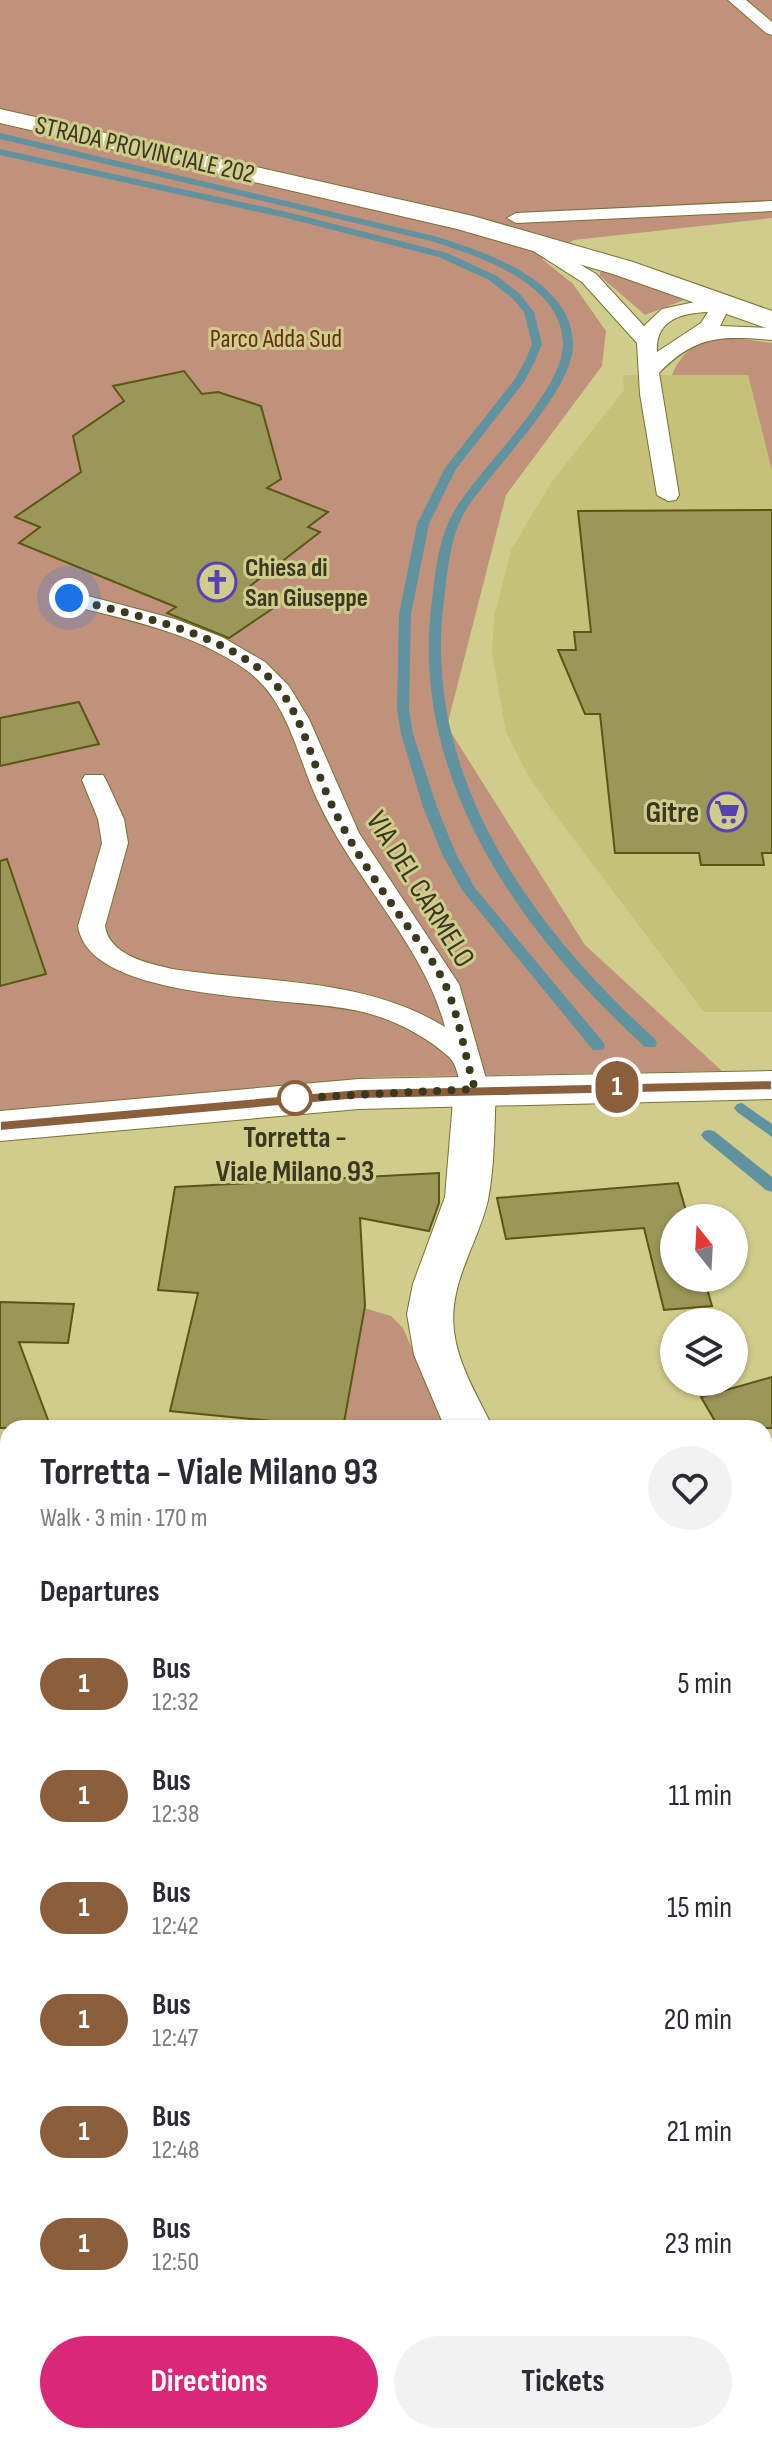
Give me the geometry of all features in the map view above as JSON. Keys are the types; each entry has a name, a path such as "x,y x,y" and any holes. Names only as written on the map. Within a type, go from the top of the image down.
{"street":[{"name":"STRADA PROVINCIALE 202","path":"0,116 531,241 772,321"},
{"path":"0,1126 240,1102 470,1072 772,1085"},
{"path":"465,1420 437,1356 431,1329 430,1302 465,1200 470,1072"}],"lane":[{"path":"736,0 772,30"},
{"path":"516,218 772,206"},
{"path":"531,241 589,278 647,343"},
{"path":"650,371 672,350 697,336 715,319 723,304"},
{"path":"668,495 650,394 647,343 653,325 665,314 723,304"},
{"path":"697,336 728,331 772,334"},
{"name":"VIA DEL CARMELO","path":"69,598 158,622 238,654 279,687 302,726 323,784 348,838 443,980 459,1021 470,1072"},
{"path":"94,780 116,839 114,855 92,921 93,935 101,950 114,961 133,970 172,978 361,1001 424,1025 470,1072"}],"shaded area":[{"path":"623,375 748,375 772,471 772,1012 704,1012 551,809 526,772 506,732 492,652 494,617 511,550 551,483 624,390"}],"green space":[{"name":"Parco Adda Sud","path":"0,0 772,0 772,218 574,240 542,259 573,284 606,331 602,366 506,495 447,726 585,945 722,1071 375,1077 0,1112"},
{"path":"600,272 609,272 684,300 645,315 600,276"},
{"path":"727,337 772,343 772,471 748,375 672,375 687,352 708,341"},
{"path":"364,1308 391,1316 403,1328 443,1420 344,1420"}],"building":[{"path":"184,371 202,394 218,392 261,406 281,479 267,488 328,512 308,527 320,532 245,590 278,605 229,638 167,613 176,607 19,543 40,527 15,517 81,472 73,436 124,401 113,386"},
{"path":"772,510 772,853 762,853 764,865 701,865 699,853 615,853 600,714 585,714 558,650 576,650 574,632 591,632 578,511"},
{"path":"79,702 99,744 0,766 0,718"},
{"path":"7,859 46,974 0,986 0,861"},
{"path":"439,1173 439,1203 429,1231 360,1218 365,1306 344,1420 262,1420 170,1411 198,1293 158,1290 175,1187"},
{"path":"678,1183 684,1204 660,1204 660,1292 708,1292 712,1306 664,1308 644,1228 506,1239 497,1198"},
{"path":"0,1302 74,1304 68,1343 19,1342 48,1420 0,1420"},
{"path":"772,1377 772,1420 714,1420 701,1397 748,1396 748,1384"}],"waterway":[{"path":"0,136 435,239 503,265 530,282 554,305 565,323 568,345 561,370 526,426 462,507 449,532 436,618 440,706 445,736 459,780 499,865 552,943 616,1012 650,1043"},
{"path":"0,152 287,215 443,255 493,278 516,296 529,312 537,344 530,361 520,380 451,468 423,524 405,614 403,709 407,734 430,807 449,854 469,890 598,1046"},
{"path":"742,1108 772,1132"},
{"path":"709,1135 772,1186"}],"bus line":[{"name":"1","path":"0,1126 240,1102 359,1094 475,1089 772,1085"}],"place":[{"name":"Chiesa di San Giuseppe","path":"217,582"},
{"name":"Gitre","path":"727,812"},
{"name":"Torretta - Viale Milano 93","path":"295,1098"}],"route":[{"path":"69,598 158,622 207,640 238,654 279,687 302,726 323,784 348,838 443,980 459,1021 464,1054 475,1089 295,1098"}]}
